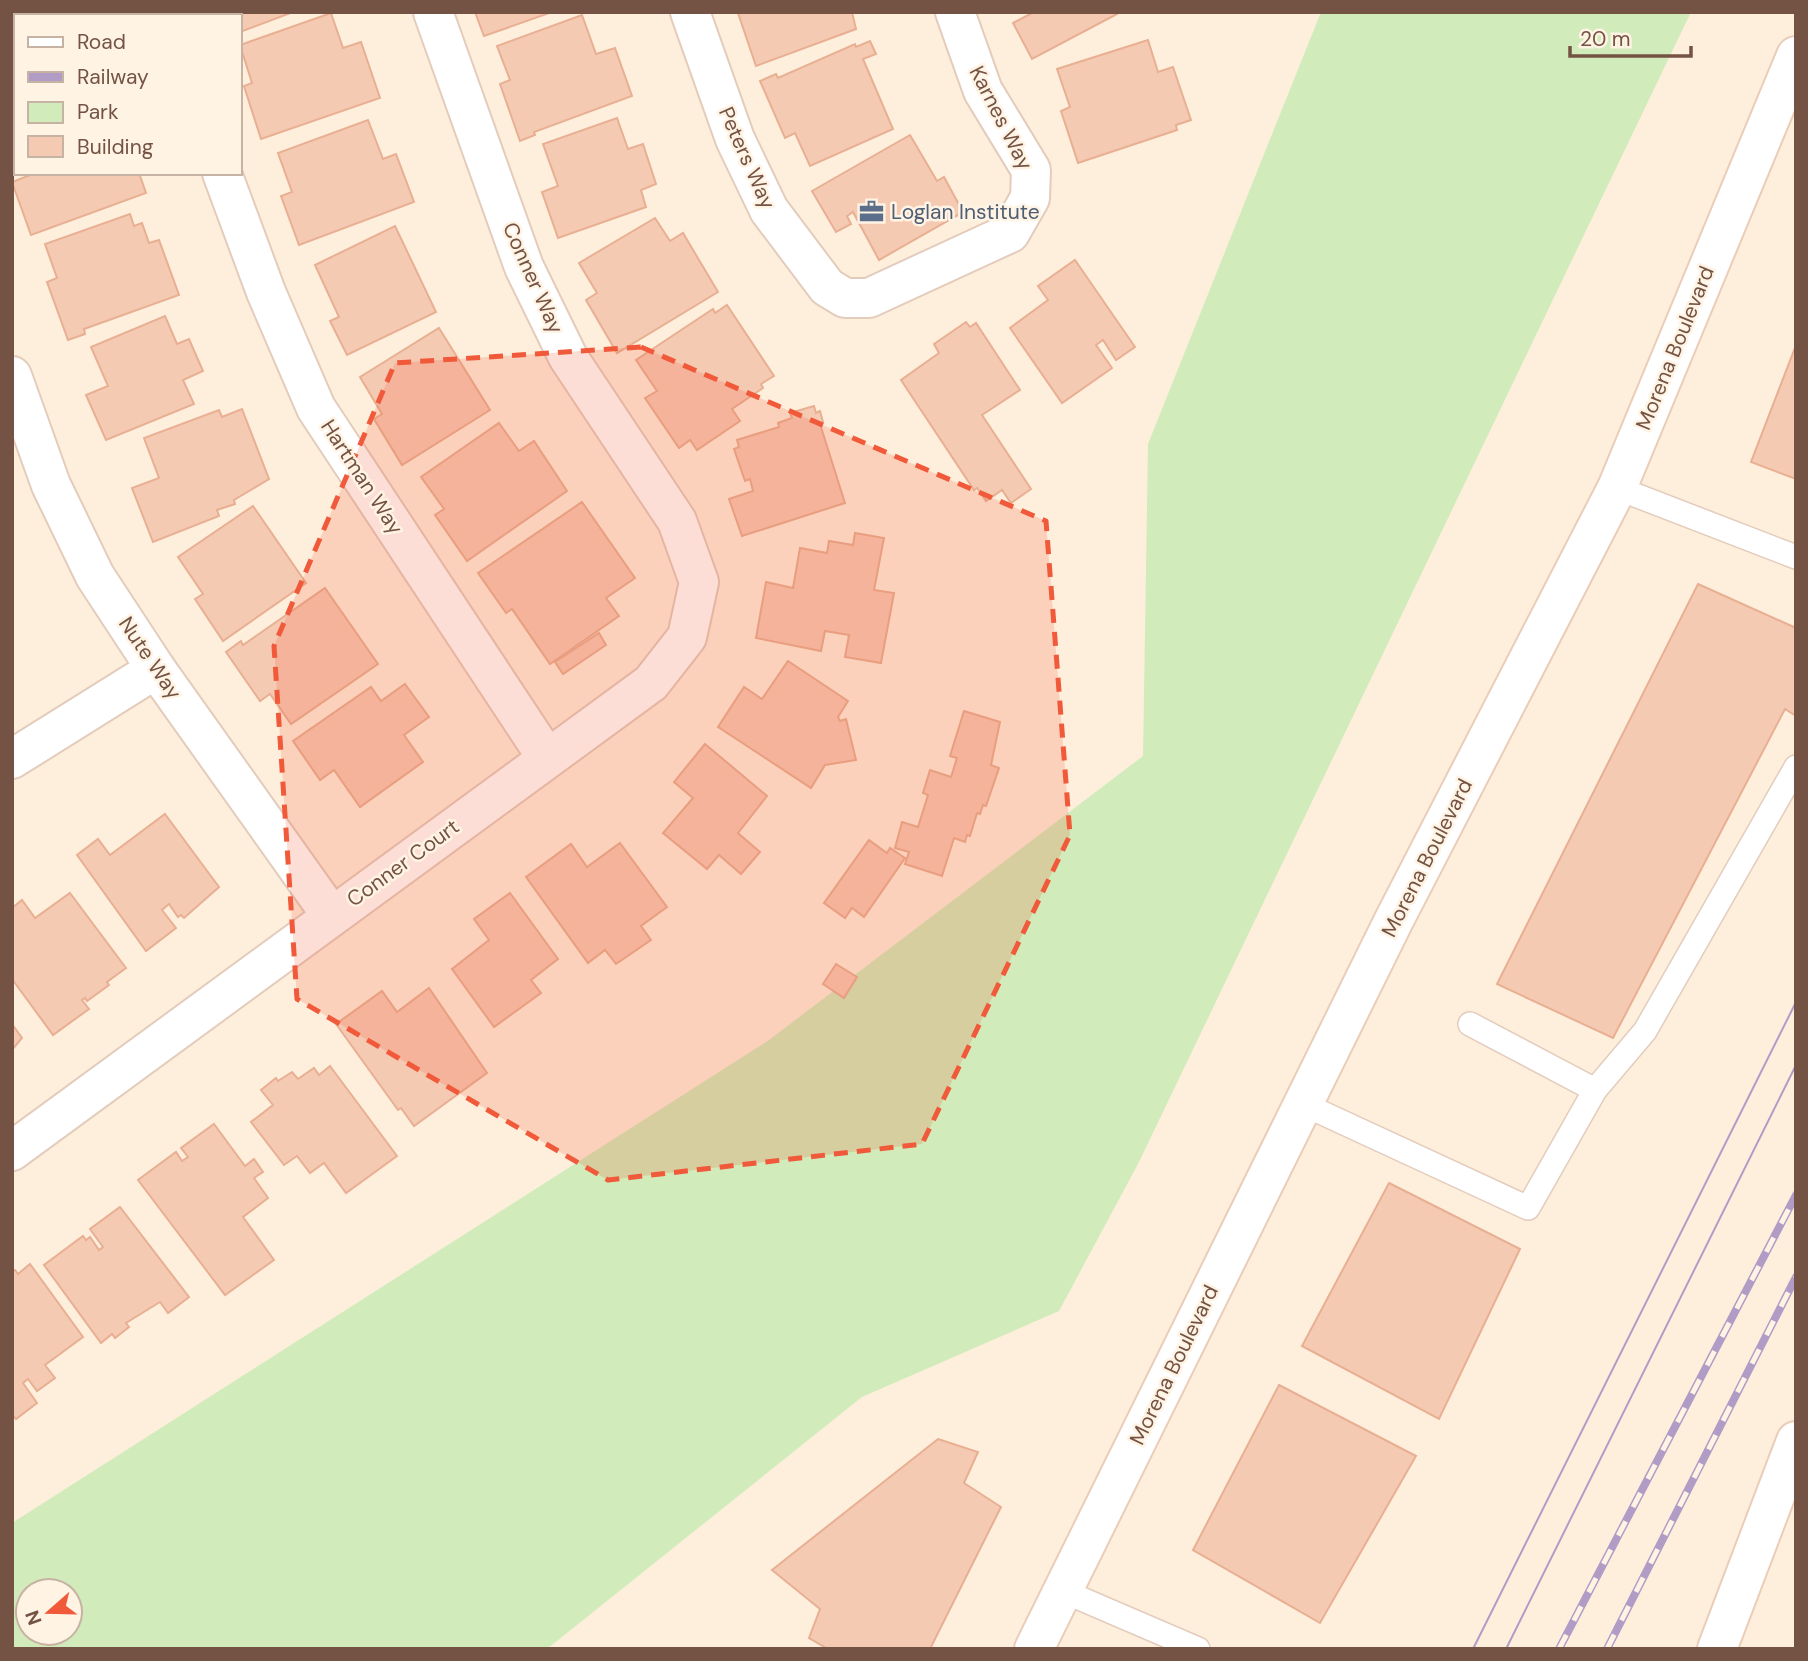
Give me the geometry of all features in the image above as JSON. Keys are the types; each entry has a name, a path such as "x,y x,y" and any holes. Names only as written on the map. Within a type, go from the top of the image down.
{"street":[{"name":"Conner Way","path":"433,12 524,267 568,357 677,521"},
{"name":"Peters Way","path":"690,12 735,139 769,210 827,287 845,298 869,298"},
{"name":"Karnes Way","path":"869,298 1010,233 1030,198 1031,170 983,91 955,12"},
{"name":"Morena Boulevard","path":"1034,1649 1303,1104 1617,488 1796,56"},
{"name":"Hartman Way","path":"223,175 266,292 316,408 547,758"},
{"name":"Nute Way","path":"12,376 51,485 89,565 156,669 331,915"},
{"name":"Conner Court","path":"12,1151 651,683 687,637 699,582 677,521"},
{"path":"12,759 156,669"},
{"path":"1717,1649 1796,1441"}],"lane":[{"path":"1617,488 1796,557"},
{"path":"1303,1104 1528,1208 1595,1090 1645,1031 1796,767"},
{"path":"1470,1024 1595,1090"},
{"path":"1062,1591 1198,1649"}],"highlighted area":[{"path":"641,347 1046,521 1070,835 922,1144 608,1180 297,999 274,646 395,363"}],"green space":[{"path":"1321,12 1691,12 1138,1164 1059,1311 862,1397 547,1649 12,1649 12,1523 769,1040 1143,756 1148,444"}],"building":[{"path":"63,12 64,14 34,14"},
{"path":"293,12 242,31 242,14 212,14"},
{"path":"475,12 552,12 484,36"},
{"path":"852,12 856,29 756,66 738,13"},
{"path":"1034,12 1117,14 1032,59 1013,23"},
{"path":"331,13 343,48 361,42 380,98 261,139 244,86 252,83 242,44"},
{"path":"582,15 596,54 615,48 632,96 534,132 535,135 520,141 500,84 510,80 497,46"},
{"path":"12,22 14,22 12,127"},
{"path":"1148,40 1158,72 1173,67 1191,120 1176,125 1177,130 1078,163 1061,111 1070,107 1057,69"},
{"path":"870,41 876,54 863,59 893,129 810,166 795,133 785,138 760,81 776,74 778,78 855,44 856,47"},
{"path":"617,118 628,149 643,144 656,184 641,190 646,207 558,238 542,192 558,186 543,144"},
{"path":"368,120 383,159 396,154 414,202 299,245 281,196 292,192 278,153"},
{"path":"910,135 937,181 944,177 963,212 879,260 853,212 847,216 851,224 836,232 812,191"},
{"path":"30,175 140,175 146,193 31,235 12,182"},
{"path":"130,214 134,226 142,223 149,243 159,240 179,295 84,329 85,334 68,340 47,282 57,278 45,244"},
{"path":"655,218 670,241 683,233 718,292 617,353 586,300 597,293 579,263"},
{"path":"395,226 436,312 347,355 330,321 339,317 315,265"},
{"path":"1075,260 1135,347 1116,360 1103,340 1096,345 1112,368 1062,403 1010,328 1048,300 1038,286"},
{"path":"727,305 774,376 761,384 763,388 732,409 740,421 697,450 690,440 679,448 645,398 657,391 636,360 713,309 715,313"},
{"path":"165,316 177,344 189,339 203,371 183,380 194,404 106,440 86,395 108,386 91,347"},
{"path":"966,322 970,327 976,323 1020,390 982,415 1031,489 1011,503 1002,490 986,501 977,488 974,490 901,380 939,353 934,344"},
{"path":"439,328 490,410 402,465 374,419 382,414 360,377"},
{"path":"1796,345 1796,479 1751,462"},
{"path":"814,406 816,413 820,411 823,422 820,424 845,503 742,536 729,499 753,491 750,479 745,481 734,449 739,447 737,440 779,427 778,423 792,418 790,413"},
{"path":"242,409 269,479 234,500 235,504 217,510 219,516 153,542 132,488 159,478 144,438 219,410 222,417"},
{"path":"499,423 519,451 534,441 567,491 467,561 435,515 444,509 421,477"},
{"path":"582,502 635,578 606,598 619,616 550,664 512,609 506,613 478,573"},
{"path":"253,506 306,583 223,641 195,599 203,594 178,557"},
{"path":"855,533 884,538 874,590 894,593 881,663 845,657 849,635 825,631 821,651 756,638 766,582 793,588 800,548 827,553 829,541 853,545"},
{"path":"1698,584 1796,628 1796,716 1785,709 1613,1038 1497,984"},
{"path":"325,588 378,664 291,724 270,694 260,701 226,652 241,641 243,645"},
{"path":"599,633 606,645 563,674 555,662"},
{"path":"788,661 848,701 838,717 840,721 846,719 856,760 825,765 811,788 718,727 744,687 762,699"},
{"path":"405,684 429,717 404,735 423,762 360,807 334,770 320,780 293,741 371,687 381,701"},
{"path":"964,711 1000,722 991,765 999,768 986,806 983,805 980,814 977,813 970,836 967,835 965,842 954,838 942,876 905,864 909,852 895,848 902,822 918,827 928,795 923,793 930,770 951,777 957,758 950,756"},
{"path":"705,744 767,796 738,833 760,852 741,874 719,855 707,869 663,833 693,798 674,782"},
{"path":"165,814 219,887 184,918 181,915 178,917 169,904 162,910 176,928 146,951 77,855 98,839 110,855"},
{"path":"869,840 887,853 890,848 905,858 864,917 852,908 845,918 824,903"},
{"path":"620,843 667,907 641,926 651,940 616,964 605,950 588,963 526,877 571,844 587,867"},
{"path":"70,893 126,968 87,1001 85,998 82,1000 89,1009 53,1035 12,979 12,908 22,900 35,918"},
{"path":"510,893 558,959 531,980 541,993 494,1027 452,969 489,940 474,919"},
{"path":"836,964 857,977 844,998 823,984"},
{"path":"429,988 487,1073 414,1126 401,1108 398,1110 336,1024 382,991 397,1012"},
{"path":"12,1024 22,1038 12,1050"},
{"path":"330,1066 397,1156 346,1193 324,1163 310,1173 297,1156 284,1165 251,1122 273,1105 261,1090 276,1078 278,1081 292,1072 298,1079 314,1068 319,1075"},
{"path":"214,1124 245,1166 254,1159 263,1172 254,1178 268,1198 243,1217 274,1260 225,1295 138,1180 176,1152 182,1161 188,1157 181,1148"},
{"path":"1389,1183 1520,1249 1439,1419 1302,1346"},
{"path":"120,1207 189,1297 168,1313 160,1302 126,1323 129,1327 115,1338 112,1334 101,1343 44,1265 83,1236 86,1240 90,1237 99,1250 103,1247 90,1229"},
{"path":"30,1264 83,1337 45,1365 55,1378 37,1391 28,1379 23,1383 37,1403 16,1419 12,1414 12,1272 15,1270 18,1274"},
{"path":"1279,1385 1416,1456 1320,1623 1193,1550"},
{"path":"938,1439 978,1452 964,1483 1001,1507 930,1649 828,1649 809,1638 820,1609 772,1570"}],"tram line":[{"path":"1473,1649 1796,1002"},
{"path":"1506,1649 1796,1065"}],"railway":[{"path":"1559,1649 1796,1195"},
{"path":"1607,1649 1796,1277"}],"place":[{"name":"Loglan Institute","path":"871,212"}]}
